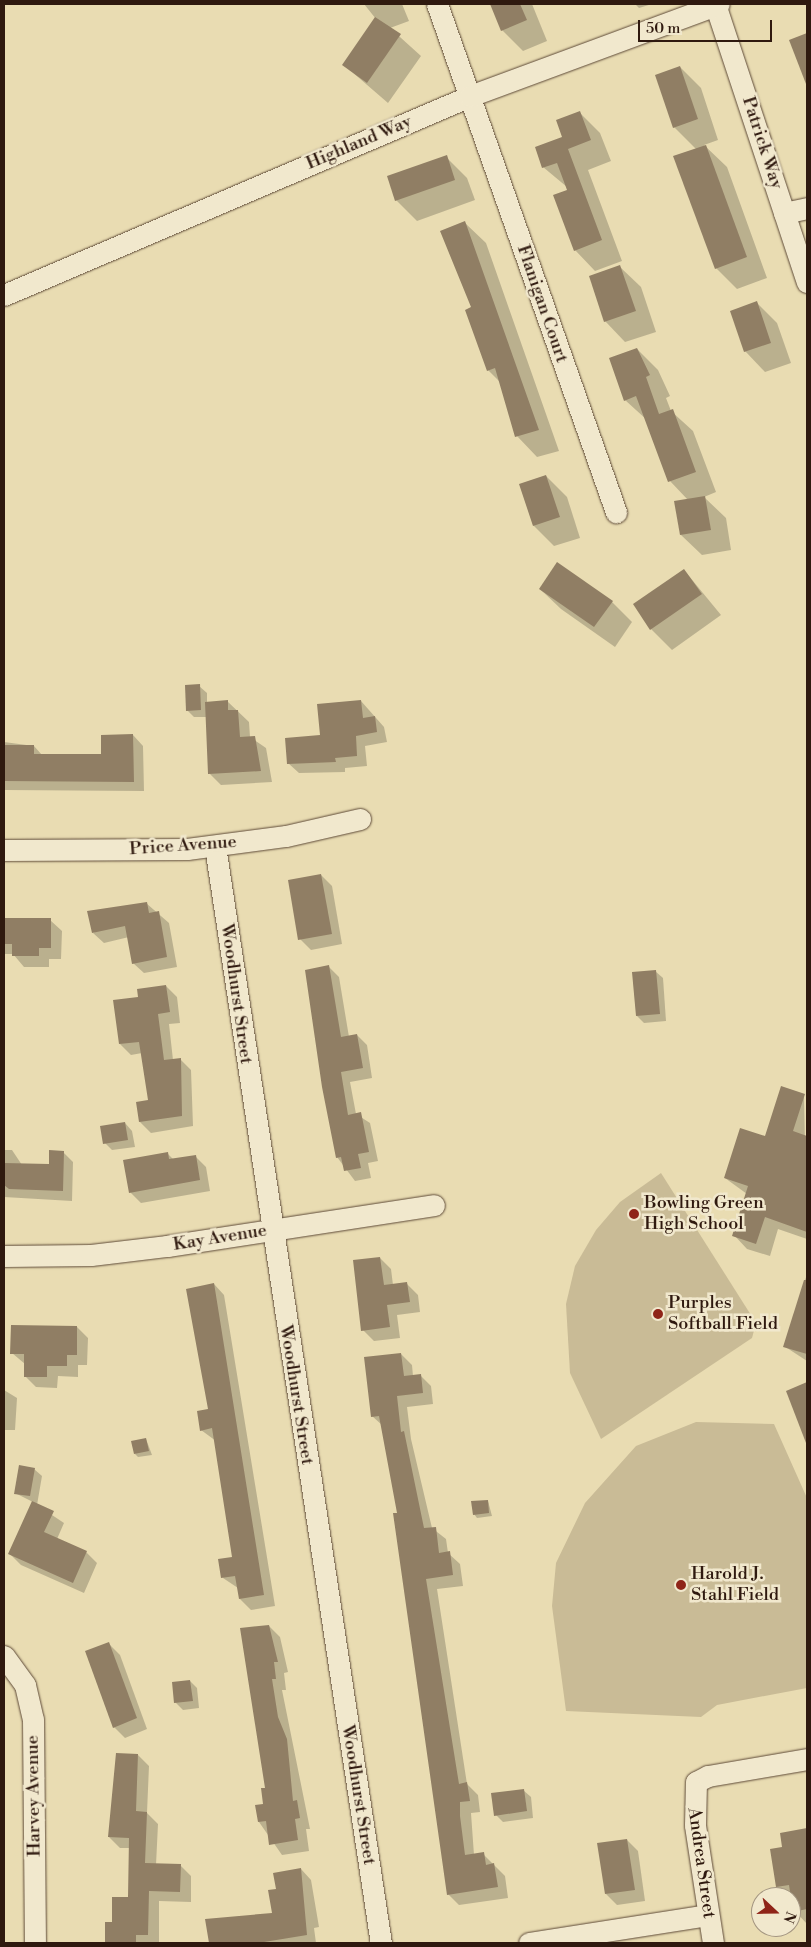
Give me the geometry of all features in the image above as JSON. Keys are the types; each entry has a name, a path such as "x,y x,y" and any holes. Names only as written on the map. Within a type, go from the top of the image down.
{"street":[{"name":"Flanigan Court","path":"437,4 616,512"},
{"name":"Highland Way","path":"4,295 470,96 717,4"},
{"name":"Patrick Way","path":"717,4 807,282"},
{"path":"784,213 807,208"},
{"name":"Price Avenue","path":"4,850 215,846 360,819"},
{"name":"Woodhurst Street","path":"215,846 270,1230 381,1943"},
{"name":"Kay Avenue","path":"4,1256 91,1254 434,1206"},
{"name":"Harvey Avenue","path":"4,1656 25,1685 33,1720 35,1943"},
{"name":"Andrea Street","path":"713,1943 695,1825 696,1782 708,1776 807,1759"},
{"path":"529,1943 708,1914"}],"shaded area":[{"name":"Purples Softball Field","path":"661,1173 756,1323 752,1338 601,1439 570,1373 566,1304 575,1266 596,1230 620,1202"},
{"name":"Harold J. Stahl Field","path":"696,1422 774,1424 807,1498 807,1688 717,1705 701,1717 566,1711 552,1606 556,1563 585,1503 636,1446"}],"building":[{"path":"490,4 520,4 527,20 501,31"},
{"path":"375,17 401,34 367,83 342,65"},
{"path":"807,33 807,83 806,84 789,40"},
{"path":"680,66 698,119 673,128 655,75"},
{"path":"580,111 591,140 568,149 602,240 574,251 553,195 567,190 557,163 542,168 535,147 562,137 556,120"},
{"path":"706,145 747,257 715,269 673,156"},
{"path":"447,155 455,180 395,201 387,176"},
{"path":"465,221 539,430 515,437 495,368 487,371 465,310 471,307 440,231"},
{"path":"620,265 636,311 604,322 589,276"},
{"path":"757,301 771,343 744,352 730,311"},
{"path":"637,348 650,375 646,377 659,414 673,409 696,472 668,482 636,396 624,401 609,358"},
{"path":"546,475 560,517 533,526 519,484"},
{"path":"705,496 711,530 680,535 674,501"},
{"path":"557,562 613,601 594,627 539,589"},
{"path":"684,569 702,594 650,630 633,604"},
{"path":"200,684 201,710 186,711 185,685"},
{"path":"228,700 228,710 238,710 240,737 255,736 261,771 208,774 205,702"},
{"path":"361,700 363,718 375,716 377,732 356,736 357,756 335,758 336,762 287,764 285,738 320,735 317,704"},
{"path":"133,734 134,782 4,781 4,745 34,745 34,754 101,754 101,735"},
{"path":"321,874 332,934 298,940 288,880"},
{"path":"147,902 149,913 159,911 167,957 132,964 125,926 92,933 87,911"},
{"path":"4,918 51,918 51,948 39,948 39,956 12,956 12,944 4,944"},
{"path":"329,965 341,1037 357,1034 363,1068 341,1072 348,1115 361,1112 369,1152 358,1154 361,1168 344,1171 341,1157 336,1158 322,1087 305,970"},
{"path":"656,970 660,1014 636,1016 632,972"},
{"path":"166,985 170,1012 158,1014 164,1060 181,1058 182,1116 139,1122 136,1102 148,1100 139,1042 119,1044 113,1000 138,997 137,989"},
{"path":"781,1086 805,1094 793,1131 807,1136 807,1232 765,1217 756,1244 732,1236 748,1186 724,1178 740,1128 765,1136"},
{"path":"125,1122 128,1140 103,1144 100,1126"},
{"path":"49,1150 64,1151 63,1191 9,1189 4,1185 4,1163 49,1164"},
{"path":"168,1152 169,1159 196,1155 200,1180 129,1193 123,1160"},
{"path":"380,1257 384,1285 407,1282 410,1302 387,1305 390,1327 361,1331 353,1260"},
{"path":"804,1280 807,1280 807,1354 783,1347"},
{"path":"214,1283 264,1595 239,1599 235,1576 221,1578 218,1559 232,1557 212,1428 200,1431 197,1411 208,1409 186,1289"},
{"path":"11,1325 77,1326 77,1355 67,1355 67,1366 47,1366 47,1377 24,1377 24,1354 10,1354"},
{"path":"401,1353 404,1376 421,1374 423,1393 397,1396 401,1432 404,1431 424,1528 436,1527 439,1553 450,1551 453,1575 426,1579 459,1784 467,1782 470,1801 460,1802 465,1855 484,1852 486,1865 494,1863 498,1887 447,1895 393,1513 397,1513 379,1416 371,1417 364,1357"},
{"path":"807,1382 807,1443 806,1443 786,1391"},
{"path":"146,1438 149,1451 134,1454 131,1441"},
{"path":"19,1465 35,1468 30,1496 14,1494"},
{"path":"488,1500 489,1513 473,1515 471,1501"},
{"path":"32,1501 54,1511 44,1532 87,1551 73,1583 8,1554"},
{"path":"269,1625 278,1662 274,1662 276,1679 272,1679 278,1717 287,1739 293,1801 297,1800 300,1818 295,1819 298,1840 269,1845 266,1821 258,1822 255,1805 263,1804 261,1788 265,1788 240,1628"},
{"path":"109,1642 137,1718 113,1728 85,1651"},
{"path":"190,1680 193,1701 174,1703 172,1682"},
{"path":"116,1753 138,1754 136,1811 147,1812 145,1863 181,1864 180,1892 149,1891 148,1935 136,1935 136,1943 105,1943 105,1922 112,1922 112,1897 128,1897 129,1838 108,1837"},
{"path":"524,1789 527,1811 494,1816 491,1793"},
{"path":"807,1828 807,1909 801,1910 801,1887 789,1887 789,1885 776,1887 770,1849 782,1847 780,1833"},
{"path":"627,1839 635,1890 605,1894 597,1843"},
{"path":"301,1868 307,1935 258,1943 209,1943 205,1919 272,1913 268,1890 276,1889 273,1873"}],"place":[{"name":"Bowling Green High School","path":"634,1214"},
{"name":"Purples Softball Field","path":"658,1314"},
{"name":"Harold J. Stahl Field","path":"681,1585"}]}
